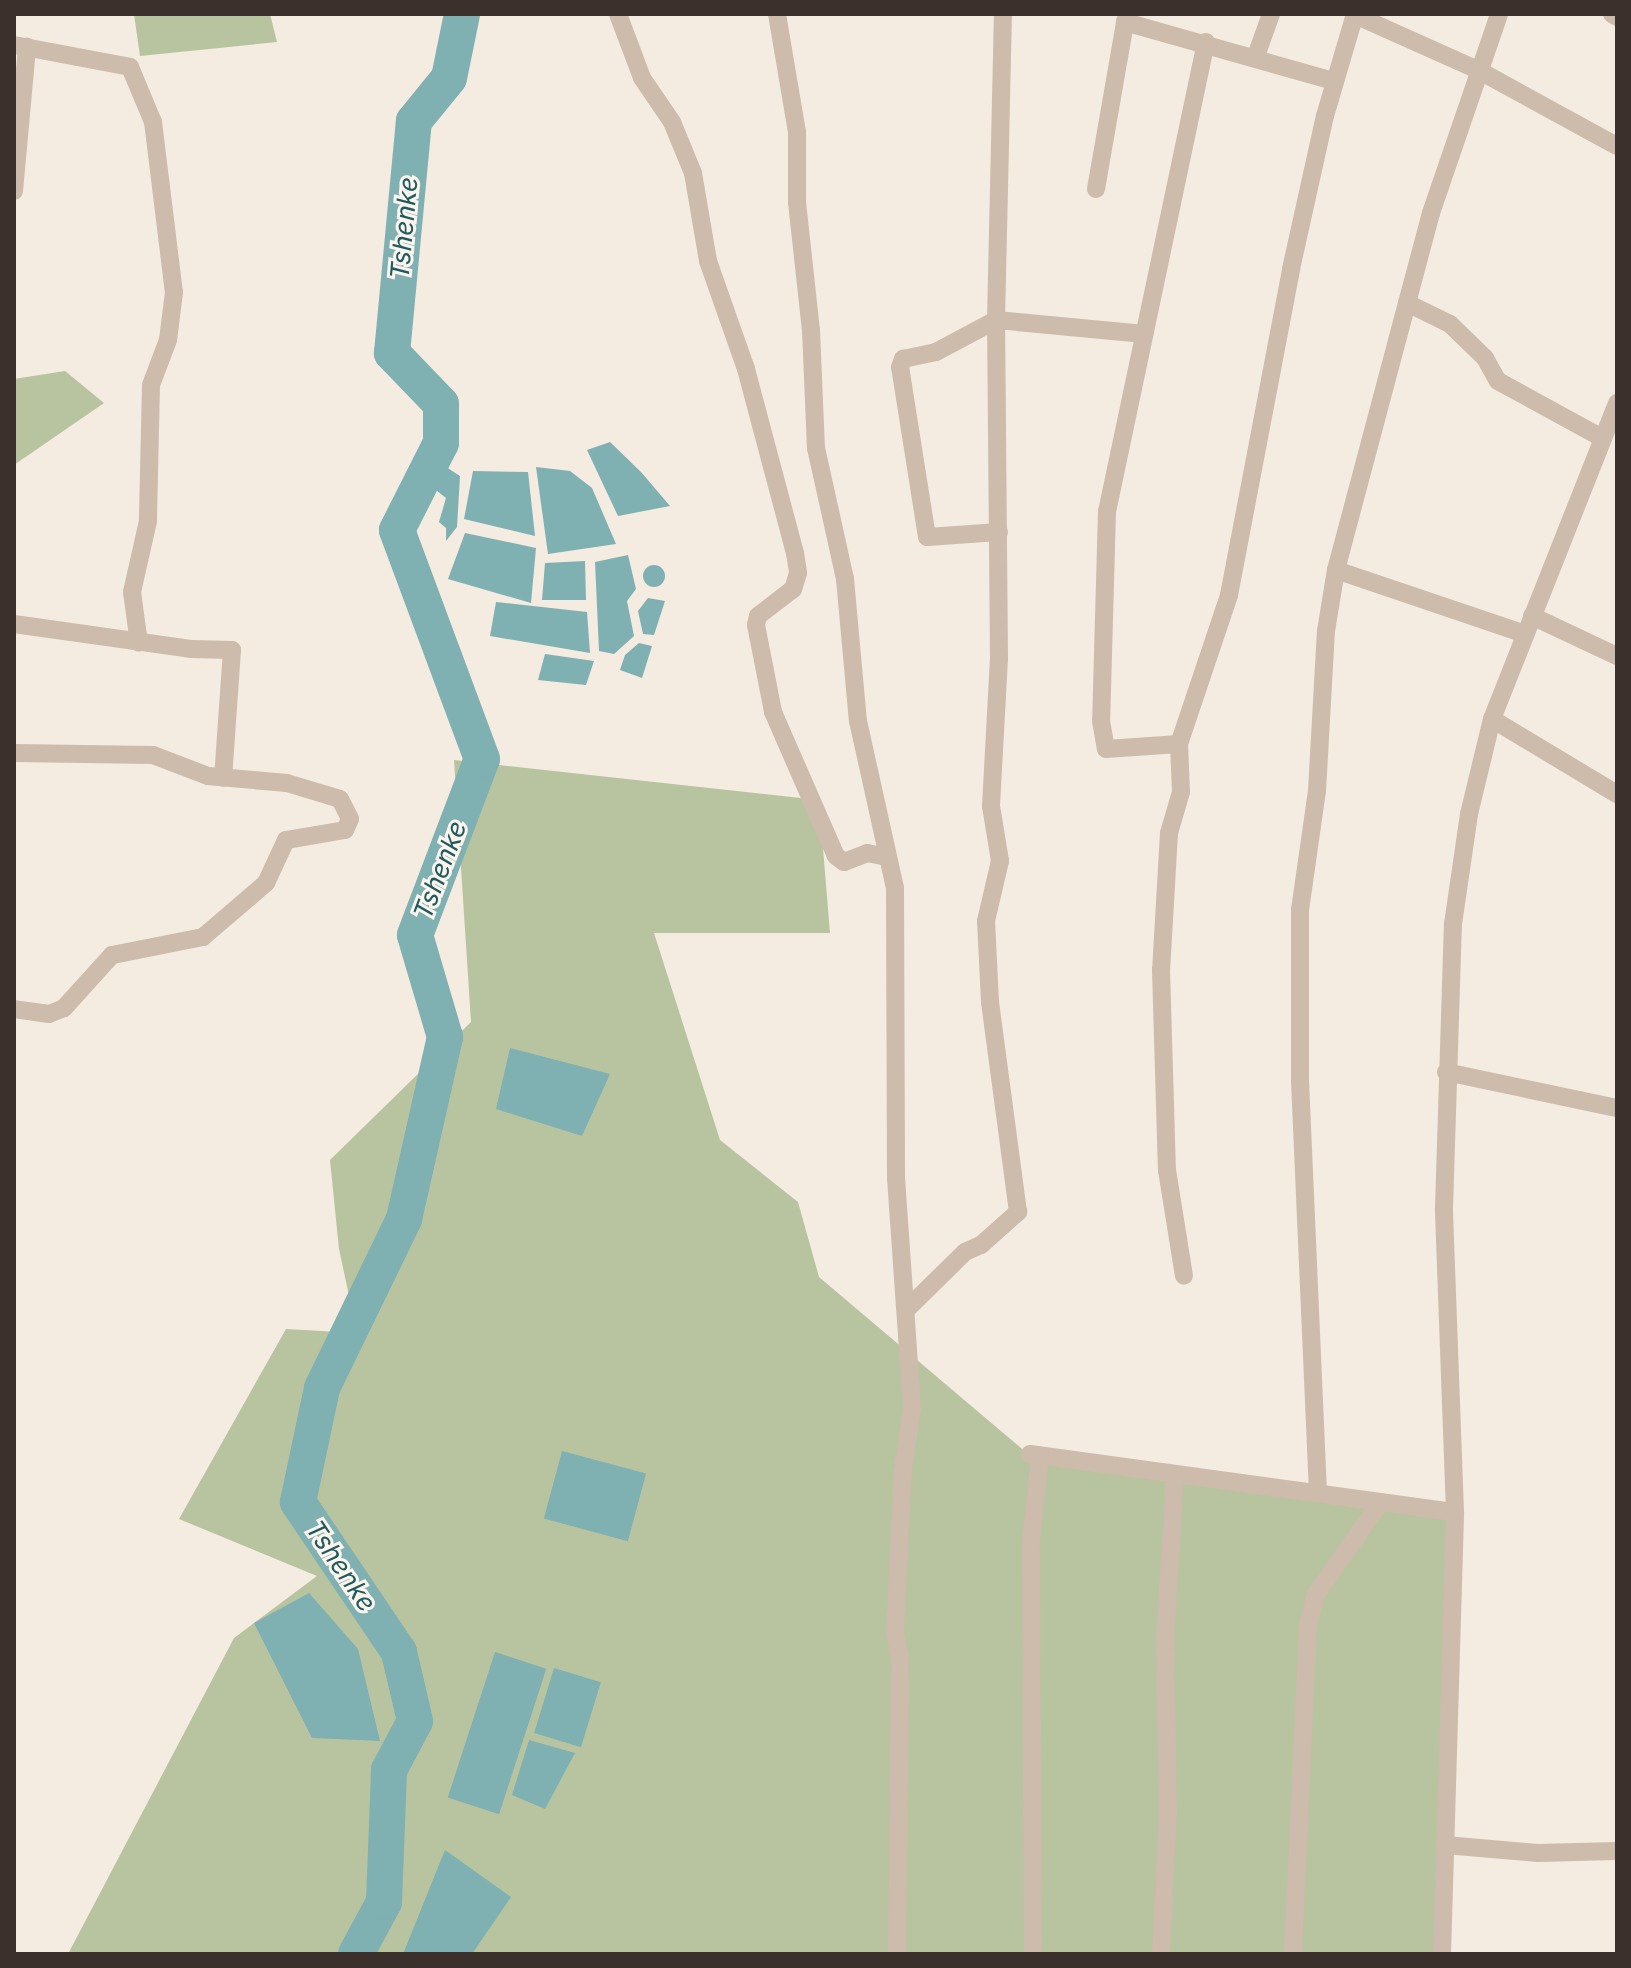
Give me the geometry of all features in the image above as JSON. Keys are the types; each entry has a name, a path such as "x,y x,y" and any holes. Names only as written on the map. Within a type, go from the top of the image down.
{"street":[{"path":"618,14 626,44 672,122 693,173 708,261 746,369 752,407 795,553 798,573 793,589 758,616 756,625 773,712 836,856 844,862 867,853 887,857"},
{"path":"777,14 797,132 797,202 811,330 816,448 843,565 858,721 881,809 887,857 895,888 896,1178 908,1308 912,1409 903,1469 895,1633 900,1659 897,1954"},
{"path":"908,1308 965,1252 981,1245 1018,1212 1008,1165 987,934 988,904 1000,861 991,806 999,532 996,320 1003,14"},
{"path":"1256,56 1271,14"},
{"path":"1318,1493 1300,1080 1300,910 1317,791 1326,631 1336,570 1407,303 1478,70 1499,14"},
{"path":"1184,1276 1167,1170 1161,970 1169,833 1181,792 1179,744 1229,595 1291,269 1334,81 1355,15 1478,70 1617,146"},
{"path":"1096,189 1126,18 1334,81"},
{"path":"1179,744 1106,749 1101,721 1107,511 1206,42"},
{"path":"14,191 20,46 130,67 153,122 174,292 168,340 151,385 148,521 132,592 139,643"},
{"path":"1407,303 1450,324 1485,358 1498,381 1608,434"},
{"path":"999,532 927,537 900,367 909,355 936,352 996,320 1144,334"},
{"path":"1442,1954 1455,1512 1444,1208 1453,924 1469,814 1492,719 1608,434 1617,403"},
{"path":"1336,570 1529,625 1617,656"},
{"path":"14,624 139,643 232,650 223,778"},
{"path":"1492,719 1617,794"},
{"path":"14,753 133,752 223,778 287,783 340,799 347,806 349,824 345,830 286,840 266,883 203,937 112,955 64,1008 49,1014 14,1009"},
{"path":"1446,1072 1617,1108"},
{"path":"1033,1954 1031,1541 1034,1454 1455,1512"},
{"path":"1161,1954 1168,1799 1165,1642 1175,1475"},
{"path":"1293,1954 1308,1625 1316,1594 1380,1503"},
{"path":"1445,1845 1538,1853 1617,1851"}],"green space":[{"path":"134,14 270,14 277,42 140,56"},
{"path":"65,371 104,403 14,465 14,379"},
{"path":"454,760 819,800 830,933 654,933 720,1140 798,1202 819,1277 1028,1454 1455,1512 1442,1954 68,1954 234,1638 317,1576 179,1519 286,1329 357,1333 339,1249 330,1160 471,1022"}],"water":[{"path":"610,442 670,506 618,516 587,450"},
{"path":"446,467 460,476 457,527 446,541 446,528 439,522 446,498 432,487"},
{"path":"536,467 570,471 592,488 616,544 548,554"},
{"path":"473,471 528,472 535,536 464,519"},
{"path":"465,533 536,548 531,603 448,579"},
{"path":"628,555 636,589 627,601 634,636 614,654 599,651 595,562"},
{"path":"585,561 586,600 542,600 545,563"},
{"path":"650,565 658,565 665,576 658,587 650,587 643,580 643,572"},
{"path":"648,598 665,601 654,635 643,634 638,611"},
{"path":"496,602 587,612 590,653 490,636"},
{"path":"639,643 652,646 642,678 620,670 625,655"},
{"path":"545,654 594,661 586,685 538,680"},
{"path":"510,1048 610,1074 582,1136 496,1109"},
{"path":"562,1451 646,1474 628,1541 544,1519"},
{"path":"309,1593 358,1649 380,1741 312,1738 254,1623"},
{"path":"495,1652 546,1669 499,1814 448,1798"},
{"path":"554,1668 601,1682 581,1747 534,1733"},
{"path":"529,1740 575,1753 545,1809 512,1795"},
{"path":"445,1850 511,1897 472,1954 403,1954"}],"waterway":[{"name":"Tshenke","path":"356,1954 384,1902 389,1770 415,1721 399,1652 298,1502 322,1388 404,1219 445,1037 415,935 482,759 397,530 441,443 441,404 392,353 414,121 449,78 462,14"}]}
